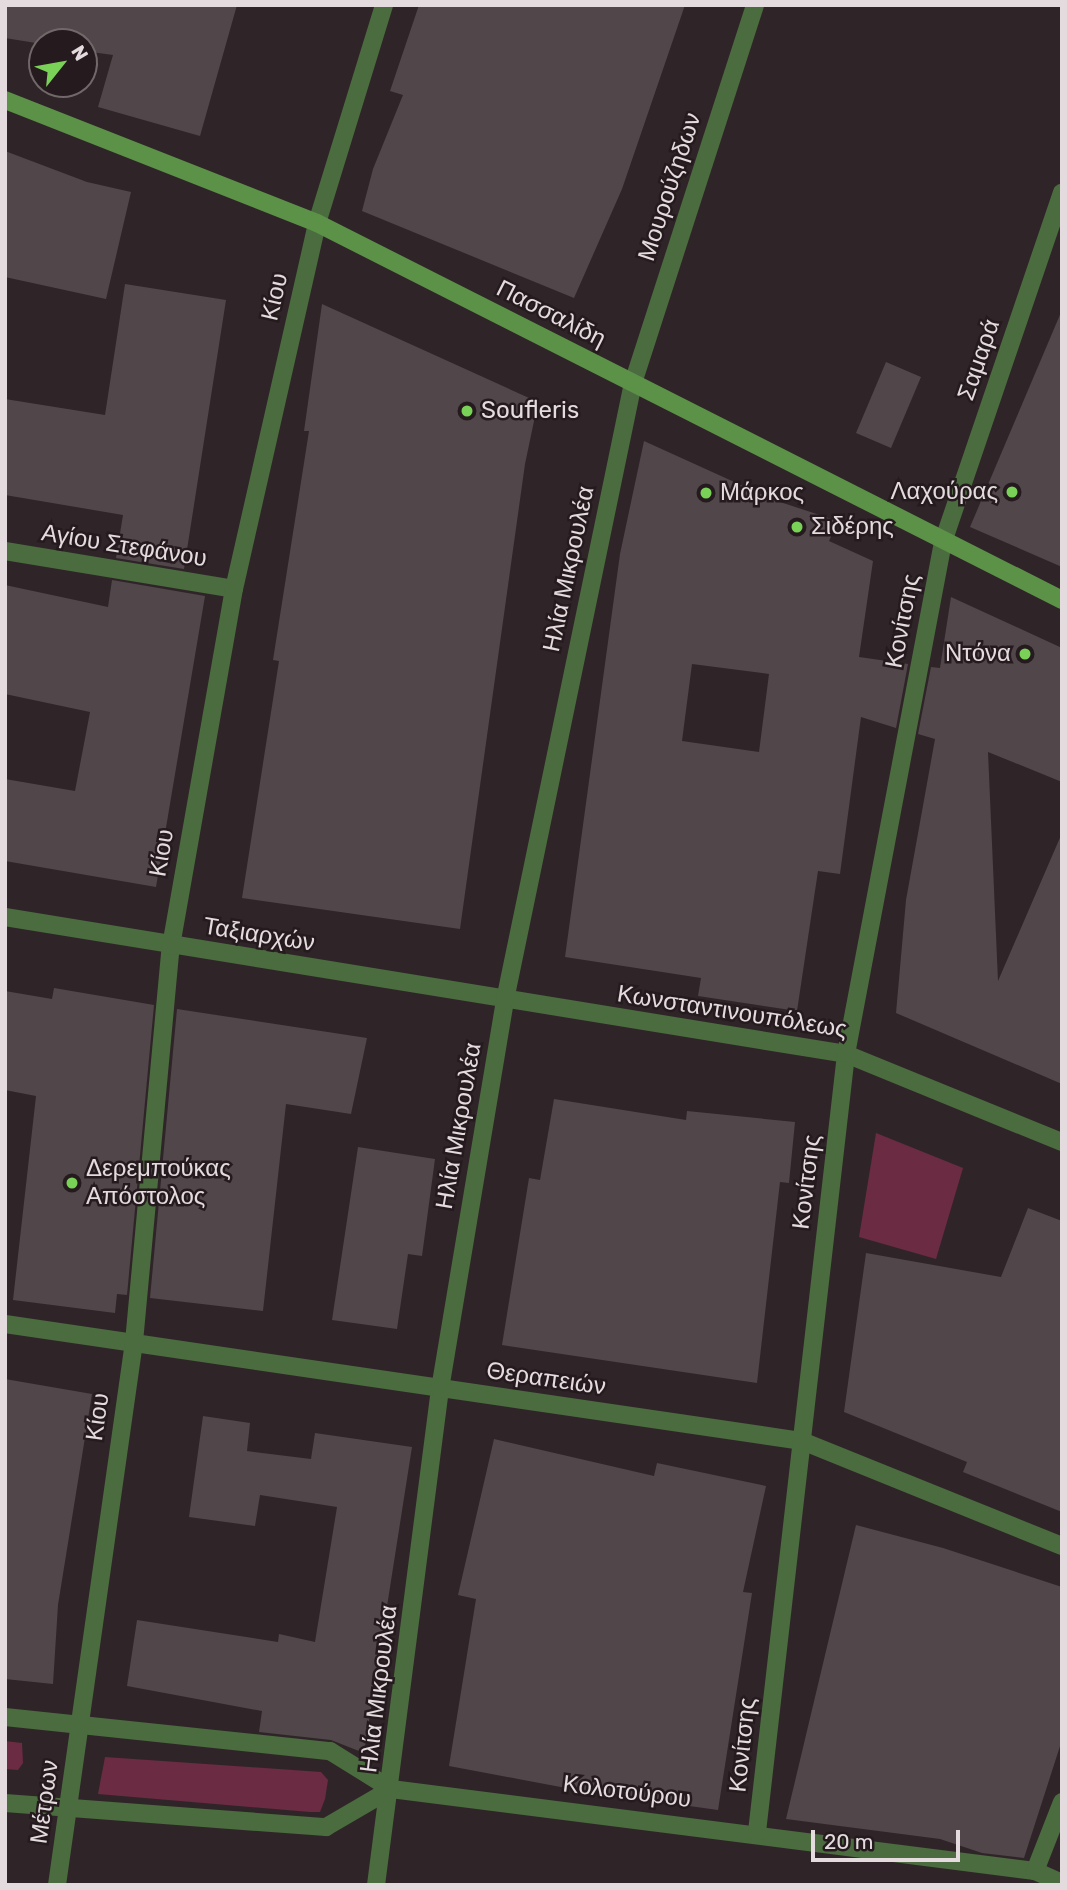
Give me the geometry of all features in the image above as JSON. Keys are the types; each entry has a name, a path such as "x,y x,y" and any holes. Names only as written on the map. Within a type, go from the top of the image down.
{"main road":[{"name":"Πασσαλίδη","path":"5,100 317,223 1062,600"}],"street":[{"name":"Κίου","path":"79,1727 134,1342 171,946 234,589 317,223 384,5"},
{"name":"Μουρούζηδων","path":"632,383 755,5"},
{"name":"Σαμαρά","path":"943,542 1062,193"},
{"name":"Ηλία Μικρουλέα","path":"376,1885 391,1788 440,1389 505,1000 632,383"},
{"name":"Κονίτσης","path":"757,1832 846,1054 943,542"},
{"name":"Αγίου Στεφάνου","path":"5,551 234,589"},
{"name":"Ταξιαρχών","path":"5,917 505,1000"},
{"name":"Κωνσταντινουπόλεως","path":"505,1000 846,1054 1062,1142"},
{"name":"Θεραπειών","path":"5,1324 802,1441 1062,1546"},
{"name":"Κολοτούρου","path":"5,1717 79,1727 330,1751 391,1788 757,1832 1035,1871 1062,1883"},
{"name":"Μέτρων","path":"57,1885 70,1810 79,1727"},
{"path":"5,1803 70,1810 326,1827 391,1788"},
{"path":"1035,1871 1062,1802"}],"shaded area":[{"path":"876,1133 963,1168 936,1259 859,1237"},
{"path":"5,1741 22,1743 23,1763 18,1770 5,1769"},
{"path":"105,1757 321,1772 328,1780 320,1812 98,1794"}],"building":[{"path":"5,5 237,5 200,136 98,107 113,55 98,53 98,28 28,28 28,42 5,38"},
{"path":"419,5 685,5 622,189 574,298 362,211 373,169 403,95 390,91"},
{"path":"5,151 87,182 131,192 106,299 5,277"},
{"path":"125,284 226,300 184,569 116,558 123,515 5,495 5,399 105,415"},
{"path":"322,304 538,402 525,464 460,929 242,898 279,661 273,660 309,431 304,431"},
{"path":"1062,310 1062,567 970,527"},
{"path":"886,362 921,377 891,448 856,433"},
{"path":"644,441 774,500 838,521 829,541 873,561 859,657 908,664 896,728 861,717 840,874 818,871 797,1011 698,996 701,978 565,957 620,554","holes":["692,664 769,674 759,752 682,741"]},
{"path":"112,580 205,596 156,887 5,861 5,779 75,791 90,712 5,694 5,585 108,607"},
{"path":"951,597 1062,648 1062,782 988,752 998,981 1062,833 1062,1084 896,1013 906,900 935,739 918,734 931,667 940,668"},
{"path":"54,988 154,1005 127,1295 117,1294 115,1313 13,1300 36,1096 5,1090 5,991 52,999"},
{"path":"177,1009 367,1038 351,1114 286,1104 263,1311 150,1298"},
{"path":"554,1099 686,1120 687,1111 795,1122 789,1183 780,1182 757,1383 502,1345 529,1178 540,1180"},
{"path":"358,1147 435,1159 422,1256 408,1254 397,1329 332,1320"},
{"path":"1028,1208 1062,1221 1062,1512 963,1472 967,1462 844,1412 866,1253 1001,1277"},
{"path":"5,1379 92,1394 58,1605 53,1684 5,1679"},
{"path":"203,1416 250,1423 247,1451 311,1459 315,1433 412,1447 364,1753 331,1740 259,1732 262,1711 127,1686 137,1620 278,1642 279,1634 315,1642 337,1507 260,1495 255,1526 189,1517"},
{"path":"494,1439 654,1476 657,1463 766,1486 743,1592 752,1593 718,1810 582,1791 449,1766 476,1599 458,1595"},
{"path":"856,1525 943,1548 1062,1587 1062,1740 1024,1858 982,1853 940,1839 786,1819"}],"place":[{"name":"Soufleris","path":"467,411"},
{"name":"Λαχούρας","path":"1012,492"},
{"name":"Μάρκος","path":"706,493"},
{"name":"Σιδέρης","path":"797,527"},
{"name":"Ντόνα","path":"1025,654"},
{"name":"Δερεμπούκας Απόστολος","path":"72,1183"}]}
